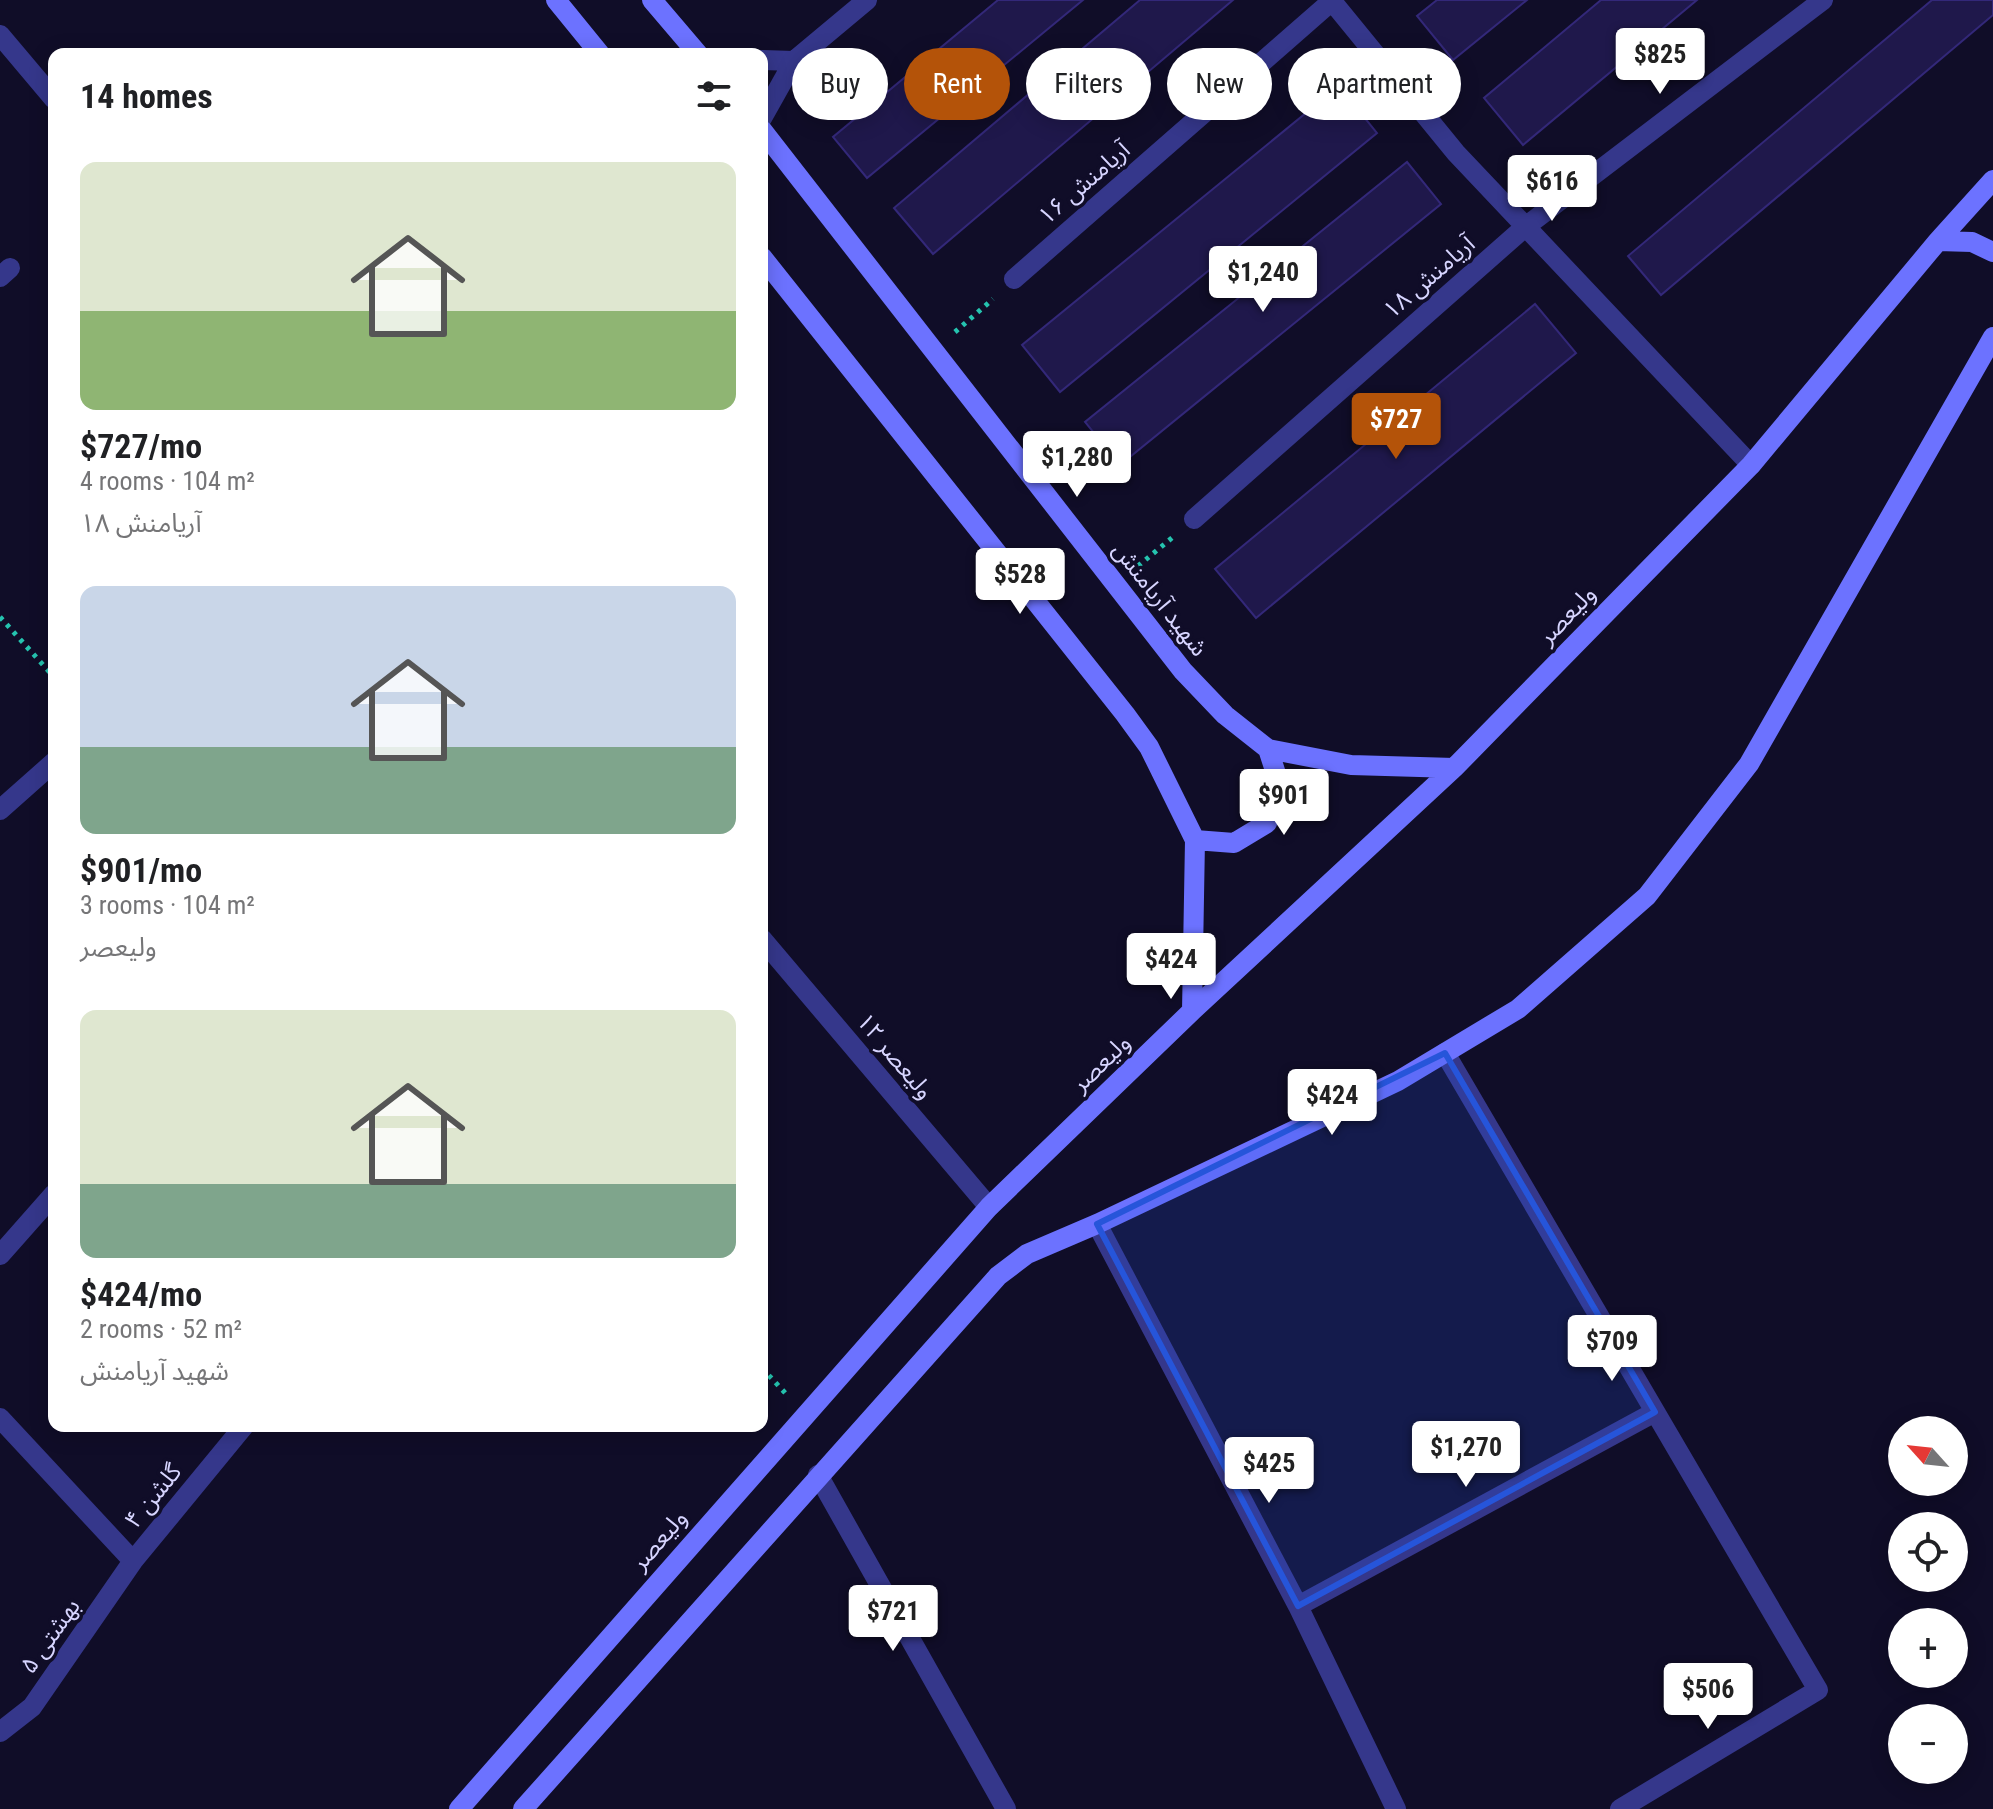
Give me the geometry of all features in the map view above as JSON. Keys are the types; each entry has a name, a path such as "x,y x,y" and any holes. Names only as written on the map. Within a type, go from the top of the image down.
{"main road":[{"path":"556,0 595,48"},
{"path":"652,0 693,48"},
{"name":"شهید آریامنش","path":"768,138 1183,671 1225,715 1268,749 1351,765 1454,768"},
{"name":"ولیعصر","path":"459,1809 989,1207 1192,1011 1454,768 1751,465 1938,241 1993,180"},
{"path":"1938,241 1972,242 1993,252"},
{"path":"768,265 1149,747 1195,840 1192,1011"},
{"path":"523,1809 998,1276 1027,1254 1398,1081 1518,1009 1647,896 1749,764 1993,337"},
{"path":"1195,840 1234,843 1267,823 1280,786 1268,749"}],"street":[{"path":"810,48 867,0"},
{"path":"1332,0 1456,153 1751,465"},
{"name":"آریامنش ۱۶","path":"1014,279 1332,0"},
{"name":"آریامنش ۱۸","path":"1194,519 1525,227 1823,0"},
{"path":"0,35 48,92"},
{"path":"768,60 792,61"},
{"path":"768,107 792,65"},
{"path":"0,810 48,767"},
{"name":"ولیعصر ۱۲","path":"768,946 989,1207"},
{"path":"1445,1053 1818,1690 1620,1809"},
{"path":"0,1255 48,1201"},
{"path":"1097,1224 1298,1606 1396,1809"},
{"path":"1298,1606 1655,1412"},
{"path":"0,1418 133,1561"},
{"name":"گلشن ۴","path":"133,1561 239,1432"},
{"path":"818,1475 1006,1809"},
{"name":"بهشتی ۵","path":"0,1732 32,1707 133,1561"}],"path":[{"path":"934,352 1014,279"},
{"path":"1116,585 1194,519"},
{"path":"0,617 48,670"}],"highlighted area":[{"path":"1445,1053 1655,1412 1298,1606 1097,1224"}],"building":[{"path":"998,0 1083,0 1010,60 1010,48 940,48"},
{"path":"1140,0 1233,0 1176,48 1167,48 1167,56 1151,69 1151,48 1083,48"},
{"path":"1437,0 1527,0 1461,54 1461,48 1443,48 1417,16"},
{"path":"1601,0 1697,0 1523,145 1484,98"},
{"path":"1932,0 1993,0 1993,15 1661,295 1628,256"},
{"path":"904,78 904,120 937,120 867,178 833,137 853,120 888,120 888,91"},
{"path":"1026,96 1026,120 1091,120 933,254 894,208 998,120 1010,120 1010,110"},
{"path":"1297,120 1366,120 1377,133 1060,392 1022,345"},
{"path":"1407,162 1441,204 1120,465 1085,422"},
{"path":"1535,304 1576,353 1256,618 1215,569"}]}
